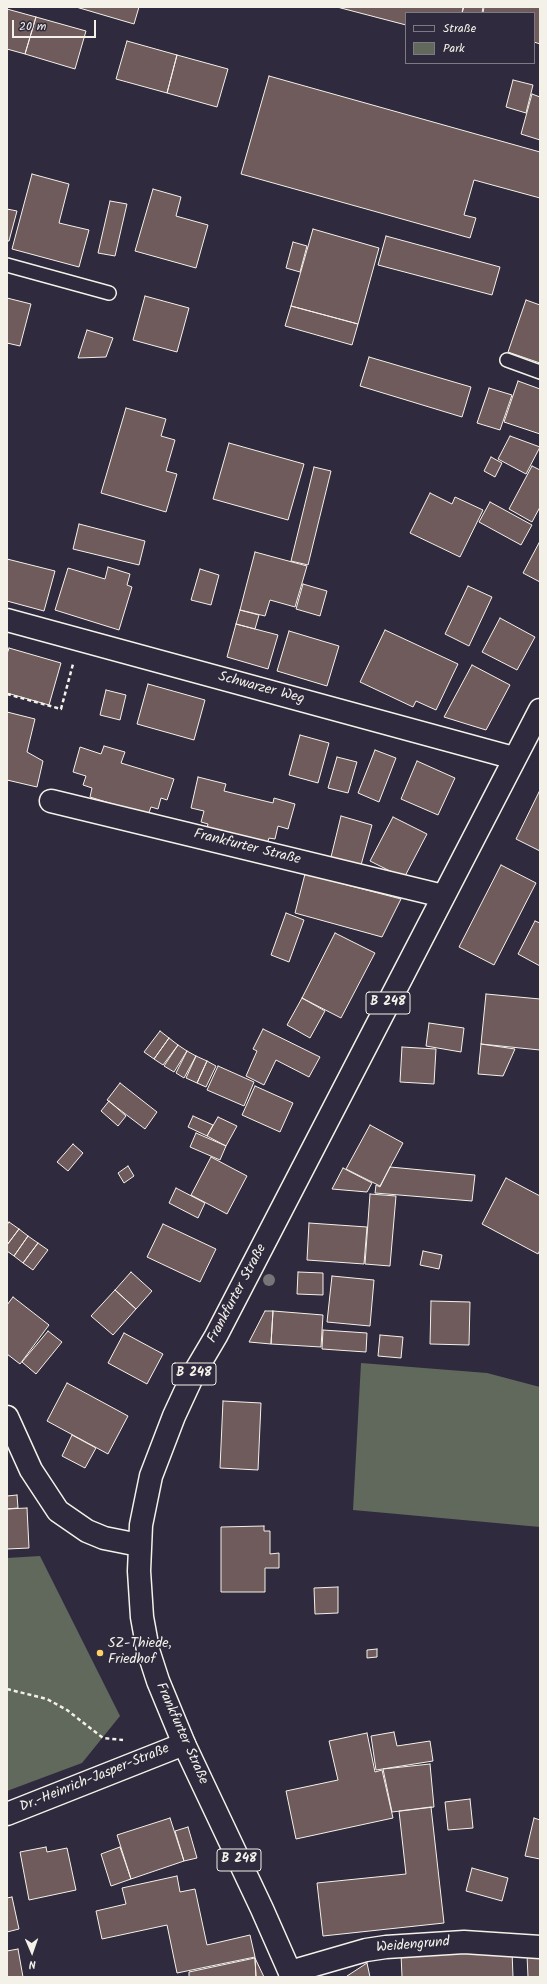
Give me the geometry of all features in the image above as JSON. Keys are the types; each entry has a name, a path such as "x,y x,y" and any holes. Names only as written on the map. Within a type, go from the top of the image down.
{"street":[{"name":"Schwarzer Weg","path":"7,620 514,758"},
{"name":"Frankfurter Straße","path":"291,1974 184,1744 158,1681 148,1650 142,1617 139,1545 152,1476 174,1416 193,1375 216,1336 540,710"},
{"name":"Frankfurter Straße","path":"51,801 443,896"},
{"path":"7,1417 31,1470 58,1511 87,1531 104,1538 139,1545"},
{"name":"Dr.-Heinrich-Jasper-Straße","path":"7,1814 184,1744"},
{"name":"Weidengrund","path":"291,1974 366,1950 386,1946 464,1942 540,1947"}],"lane":[{"path":"7,265 109,293"},
{"path":"507,360 540,372"}],"path":[{"path":"7,694 62,709 74,661"},
{"path":"7,1689 47,1699 67,1710 103,1738 125,1740"}],"green space":[{"path":"361,1363 487,1373 540,1387 540,1527 353,1510"},
{"path":"40,1556 120,1716 82,1763 7,1791 7,1558"}],"building":[{"path":"76,7 139,7 134,24"},
{"path":"337,7 463,7 462,12 405,12 405,25"},
{"path":"464,7 483,7 482,12 462,12"},
{"path":"484,7 540,7 540,44 535,42 535,12 483,12"},
{"path":"7,9 36,17 25,54 7,49"},
{"path":"36,17 86,31 75,69 25,54"},
{"path":"127,41 177,55 167,93 116,79"},
{"path":"177,55 228,69 217,107 167,93"},
{"path":"269,76 540,152 540,198 474,180 464,215 476,218 470,238 241,174"},
{"path":"513,80 533,85 526,113 506,107"},
{"path":"532,94 540,97 540,140 521,134"},
{"path":"32,174 69,184 59,223 89,230 79,267 12,249"},
{"path":"153,189 181,197 176,216 208,225 196,268 135,251"},
{"path":"110,201 127,204 115,256 98,253"},
{"path":"7,209 17,211 9,241 7,241"},
{"path":"313,229 379,248 358,324 291,306"},
{"path":"386,236 500,267 492,295 378,265"},
{"path":"293,242 307,246 300,272 286,268"},
{"path":"145,296 189,308 177,352 133,340"},
{"path":"7,298 31,304 20,346 7,343"},
{"path":"526,300 540,305 540,363 508,352"},
{"path":"291,306 358,324 352,345 285,326"},
{"path":"87,330 113,338 106,357 78,358"},
{"path":"369,357 471,387 462,417 360,386"},
{"path":"518,381 540,389 540,434 504,422"},
{"path":"489,388 512,395 500,430 477,423"},
{"path":"126,408 166,419 161,436 175,440 166,471 177,474 166,512 101,493"},
{"path":"510,436 540,447 526,474 498,459"},
{"path":"229,443 304,464 288,520 213,499"},
{"path":"491,457 502,463 495,477 484,471"},
{"path":"532,466 540,470 540,507 532,522 509,509"},
{"path":"314,467 331,471 308,565 291,561"},
{"path":"430,493 452,504 455,497 483,510 460,557 410,533"},
{"path":"490,502 532,525 521,545 479,522"},
{"path":"79,524 145,541 139,565 73,549"},
{"path":"540,541 540,582 523,573"},
{"path":"255,552 307,566 295,607 270,600 265,616 240,610"},
{"path":"7,559 55,571 44,611 7,601"},
{"path":"108,567 130,574 127,585 132,587 119,630 55,610 68,568 105,579"},
{"path":"200,569 219,575 211,605 191,600"},
{"path":"303,584 327,591 320,616 296,609"},
{"path":"468,586 492,597 469,646 445,634"},
{"path":"240,610 259,615 255,629 236,624"},
{"path":"500,618 535,637 517,670 482,652"},
{"path":"236,624 278,635 268,669 227,657"},
{"path":"385,630 458,664 436,710 416,701 413,707 360,682"},
{"path":"289,631 339,646 327,686 277,671"},
{"path":"9,648 61,663 49,705 7,693 7,654"},
{"path":"472,665 510,685 486,730 444,717"},
{"path":"148,684 205,700 194,740 137,724"},
{"path":"106,690 126,695 120,720 100,715"},
{"path":"7,712 35,719 27,752 43,761 37,787 7,780"},
{"path":"300,735 329,743 318,783 289,775"},
{"path":"104,746 125,752 121,763 174,779 167,800 161,798 158,809 151,807 148,815 90,797 92,788 83,785 86,776 73,772 80,747 101,754"},
{"path":"375,750 396,758 379,802 358,793"},
{"path":"337,757 357,762 348,793 328,788"},
{"path":"417,761 455,778 438,815 401,799"},
{"path":"198,777 226,784 224,791 273,803 274,798 295,804 288,829 278,826 275,839 269,838 266,847 206,832 208,824 201,822 204,811 191,808"},
{"path":"540,792 540,851 516,839"},
{"path":"341,816 372,825 361,865 331,857"},
{"path":"393,817 427,834 404,878 370,861"},
{"path":"501,865 536,883 494,965 459,947"},
{"path":"305,874 401,899 382,937 295,913"},
{"path":"286,913 304,920 289,962 271,955"},
{"path":"535,921 540,923 540,966 518,954"},
{"path":"335,933 375,953 341,1018 302,998"},
{"path":"486,994 540,999 540,1050 481,1044"},
{"path":"302,998 325,1011 310,1038 287,1025"},
{"path":"429,1023 464,1028 461,1052 426,1046"},
{"path":"263,1029 320,1057 309,1077 276,1060 264,1085 246,1076 257,1051 253,1049"},
{"path":"160,1031 169,1038 154,1059 144,1052"},
{"path":"169,1038 178,1045 163,1065 154,1059"},
{"path":"481,1044 515,1049 503,1076 478,1074"},
{"path":"178,1045 187,1051 174,1072 164,1066"},
{"path":"402,1047 436,1049 434,1084 400,1082"},
{"path":"187,1051 196,1056 184,1078 176,1073"},
{"path":"196,1056 207,1061 197,1083 186,1078"},
{"path":"207,1061 216,1066 206,1087 197,1083"},
{"path":"218,1066 254,1082 244,1106 207,1090"},
{"path":"120,1083 157,1112 145,1129 107,1100"},
{"path":"255,1086 293,1103 280,1132 242,1115"},
{"path":"109,1101 126,1116 118,1126 101,1111"},
{"path":"193,1116 213,1125 207,1136 188,1127"},
{"path":"218,1117 237,1126 226,1146 207,1136"},
{"path":"370,1125 403,1143 380,1186 346,1169"},
{"path":"196,1133 226,1146 220,1160 190,1147"},
{"path":"73,1144 83,1153 68,1171 57,1162"},
{"path":"211,1157 247,1176 227,1214 191,1195"},
{"path":"128,1166 134,1176 124,1183 118,1173"},
{"path":"390,1167 475,1175 472,1201 375,1193 376,1185 380,1187"},
{"path":"343,1168 372,1183 367,1192 332,1189"},
{"path":"506,1178 540,1196 540,1250 538,1254 482,1224"},
{"path":"176,1188 205,1203 198,1218 169,1203"},
{"path":"370,1194 396,1196 390,1266 365,1264"},
{"path":"9,1222 19,1229 7,1245 7,1225"},
{"path":"309,1223 367,1227 364,1264 307,1260"},
{"path":"163,1224 216,1249 200,1282 147,1257"},
{"path":"19,1229 28,1236 14,1256 7,1251 7,1245"},
{"path":"28,1236 38,1243 23,1263 14,1256"},
{"path":"38,1243 48,1250 33,1270 23,1263"},
{"path":"423,1251 442,1255 439,1269 420,1265"},
{"path":"131,1272 152,1291 136,1309 115,1290"},
{"path":"298,1272 323,1273 323,1295 297,1294"},
{"path":"332,1276 374,1280 370,1326 327,1322"},
{"path":"115,1290 136,1309 113,1335 91,1316"},
{"path":"13,1297 49,1325 20,1364 7,1354 7,1305"},
{"path":"431,1301 470,1302 469,1345 430,1344"},
{"path":"265,1311 273,1311 271,1344 249,1342"},
{"path":"273,1311 323,1315 321,1347 271,1344"},
{"path":"323,1330 367,1333 366,1352 322,1349"},
{"path":"48,1331 62,1342 36,1374 22,1362"},
{"path":"124,1333 163,1354 147,1384 108,1363"},
{"path":"380,1335 403,1337 401,1358 378,1356"},
{"path":"67,1383 128,1416 108,1454 47,1421"},
{"path":"223,1401 261,1403 258,1470 220,1468"},
{"path":"72,1435 96,1448 85,1468 62,1456"},
{"path":"17,1495 18,1508 7,1509 7,1496"},
{"path":"27,1508 29,1548 7,1549 7,1509"},
{"path":"264,1526 264,1531 270,1531 270,1554 279,1553 279,1568 265,1568 265,1592 221,1592 221,1527"},
{"path":"338,1587 338,1613 315,1614 314,1588"},
{"path":"377,1649 377,1657 367,1658 367,1650"},
{"path":"394,1732 397,1746 430,1741 433,1761 376,1770 371,1736"},
{"path":"367,1733 375,1772 382,1770 393,1818 296,1839 286,1791 338,1780 329,1741"},
{"path":"430,1764 434,1807 392,1812 383,1769"},
{"path":"470,1799 473,1828 448,1830 445,1802"},
{"path":"431,1807 444,1923 323,1936 317,1883 406,1874 399,1811"},
{"path":"170,1818 184,1861 131,1879 117,1835"},
{"path":"534,1818 540,1820 540,1859 525,1856"},
{"path":"188,1827 197,1858 184,1861 175,1831"},
{"path":"46,1847 47,1852 67,1848 76,1890 29,1900 20,1852"},
{"path":"120,1847 131,1879 111,1886 101,1854"},
{"path":"472,1868 508,1878 502,1901 466,1891"},
{"path":"177,1876 180,1892 195,1889 207,1945 250,1935 255,1957 177,1973 167,1925 102,1939 96,1911 126,1904 122,1888"},
{"path":"12,1897 19,1929 7,1932 7,1898"},
{"path":"18,1949 23,1977 7,1977 7,1951"},
{"path":"512,1951 513,1977 402,1977 401,1954"},
{"path":"527,1955 540,1956 540,1977 528,1977"},
{"path":"255,1958 264,1977 256,1977"},
{"path":"255,1958 256,1977 189,1977 189,1972"},
{"path":"367,1963 370,1977 347,1976"}],"place":[{"name":"SZ-Thiede, Friedhof","path":"100,1653"}]}
